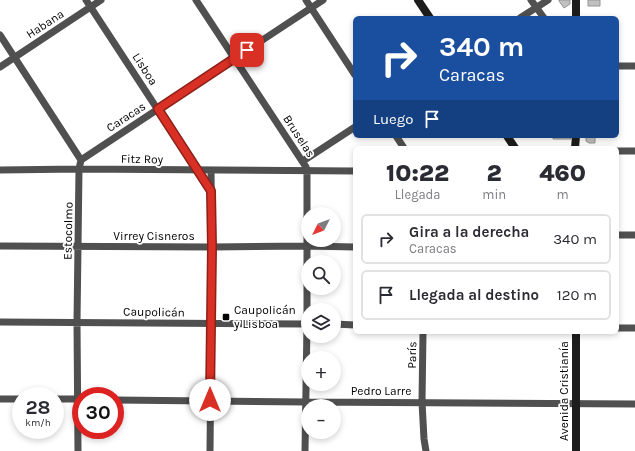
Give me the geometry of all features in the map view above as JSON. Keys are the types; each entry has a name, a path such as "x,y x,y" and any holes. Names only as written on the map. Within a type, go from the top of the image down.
{"main road":[{"path":"418,0 429,16"},
{"path":"576,0 576,16"},
{"name":"Avenida Cristianía","path":"576,334 576,451"}],"street":[{"name":"Lisboa","path":"86,0 211,191"},
{"name":"Habana","path":"0,67 101,0"},
{"name":"Bruselas","path":"196,0 303,161 307,171 307,207"},
{"path":"306,0 353,72"},
{"name":"Caracas","path":"81,160 323,0"},
{"path":"531,0 542,16"},
{"path":"523,16 548,0"},
{"path":"0,35 81,160"},
{"path":"619,66 635,66"},
{"path":"303,161 353,128"},
{"path":"619,151 635,151"},
{"name":"Estocolmo","path":"79,387 77,322 79,169 81,160"},
{"name":"Fitz Roy","path":"0,170 79,169 353,171"},
{"path":"210,451 210,324 212,247 211,171"},
{"path":"619,235 635,235"},
{"name":"Virrey Cisneros","path":"0,246 301,246"},
{"name":"Bruselas","path":"306,247 307,303"},
{"name":"Virrey Cisneros","path":"341,247 353,247"},
{"name":"Caupolicán","path":"0,322 301,324"},
{"path":"341,324 353,325"},
{"path":"619,328 635,328"},
{"name":"París","path":"423,334 422,402 426,451"},
{"name":"Bruselas","path":"306,399 307,343"},
{"path":"0,399 12,399"},
{"name":"Pedro Larre","path":"124,400 301,402"},
{"name":"Pedro Larre","path":"341,402 635,404"},
{"name":"Estocolmo","path":"78,439 78,451"},
{"name":"Bruselas","path":"305,439 305,451"}],"building":[{"path":"559,0 570,0 570,4 564,8"},
{"path":"588,0 600,0 600,6 588,6"},
{"path":"571,138 571,139 553,139"},
{"path":"586,138 595,138 595,143 589,143 586,141"}],"place":[{"name":"Caupolicán y Lisboa","path":"226,317"}],"route":[{"path":"210,400 212,247 211,191 158,109 247,50"}]}
